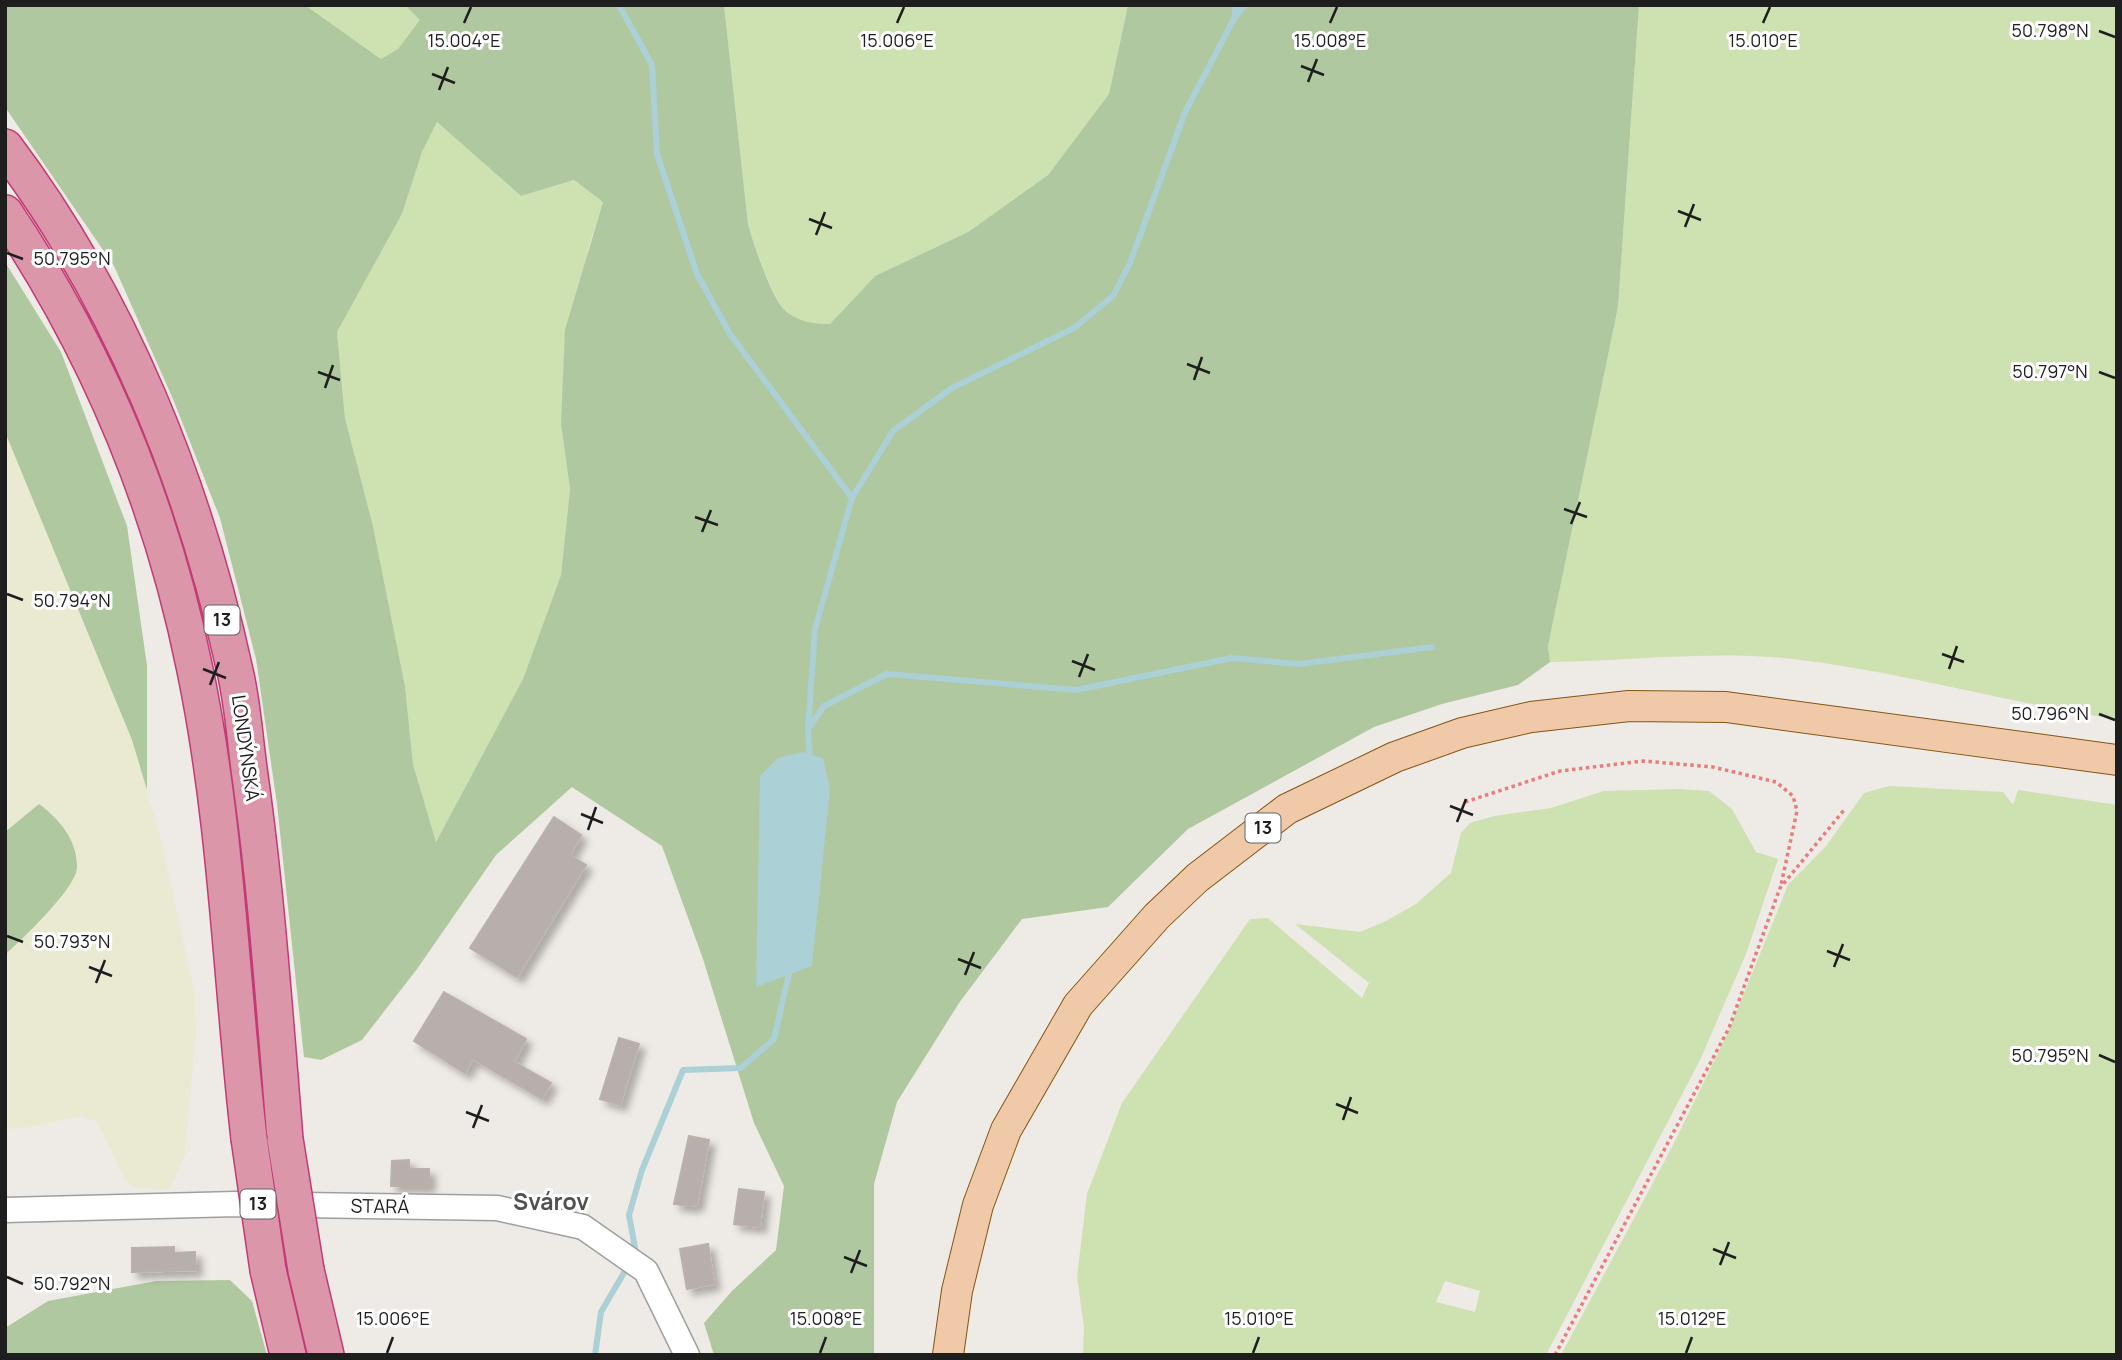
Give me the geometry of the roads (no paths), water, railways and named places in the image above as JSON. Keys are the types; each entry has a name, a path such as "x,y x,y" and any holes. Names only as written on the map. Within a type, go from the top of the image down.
{"highway":[{"name":"LONDÝNSKÁ","path":"5,147 95,284 157,413 198,531 236,673 257,824 285,1139 306,1270 326,1355"},
{"name":"LONDÝNSKÁ","path":"5,213 32,254 108,396 142,477 178,598 195,670 218,821 248,1138 268,1270 288,1355"}],"main road":[{"name":"13","path":"948,1355 957,1292 978,1205 1006,1130 1056,1040 1078,1005 1157,916 1197,878 1287,810 1395,757 1462,733 1531,717 1629,706 1726,707 2117,760"}],"street":[{"name":"STARÁ","path":"5,1210 236,1204 497,1208 583,1227 646,1270 687,1355"}],"water":[{"path":"802,752 823,758 830,788 812,966 756,987 760,776 778,758"}],"waterway":[{"path":"619,5 652,65 657,154 697,274 730,334 852,498"},
{"path":"810,760 808,729 815,629 852,498 893,431 952,388 1074,328 1113,296 1130,263 1185,112 1235,17 1235,5"},
{"path":"1235,17 1245,5"},
{"path":"808,729 824,706 887,674 1076,690 1232,658 1299,664 1432,647"},
{"path":"635,1248 629,1215 642,1170 683,1070 741,1068 774,1039 790,969"},
{"path":"595,1355 601,1312 625,1271"}],"district":[{"name":"Svárov","path":"551,1202"}]}
